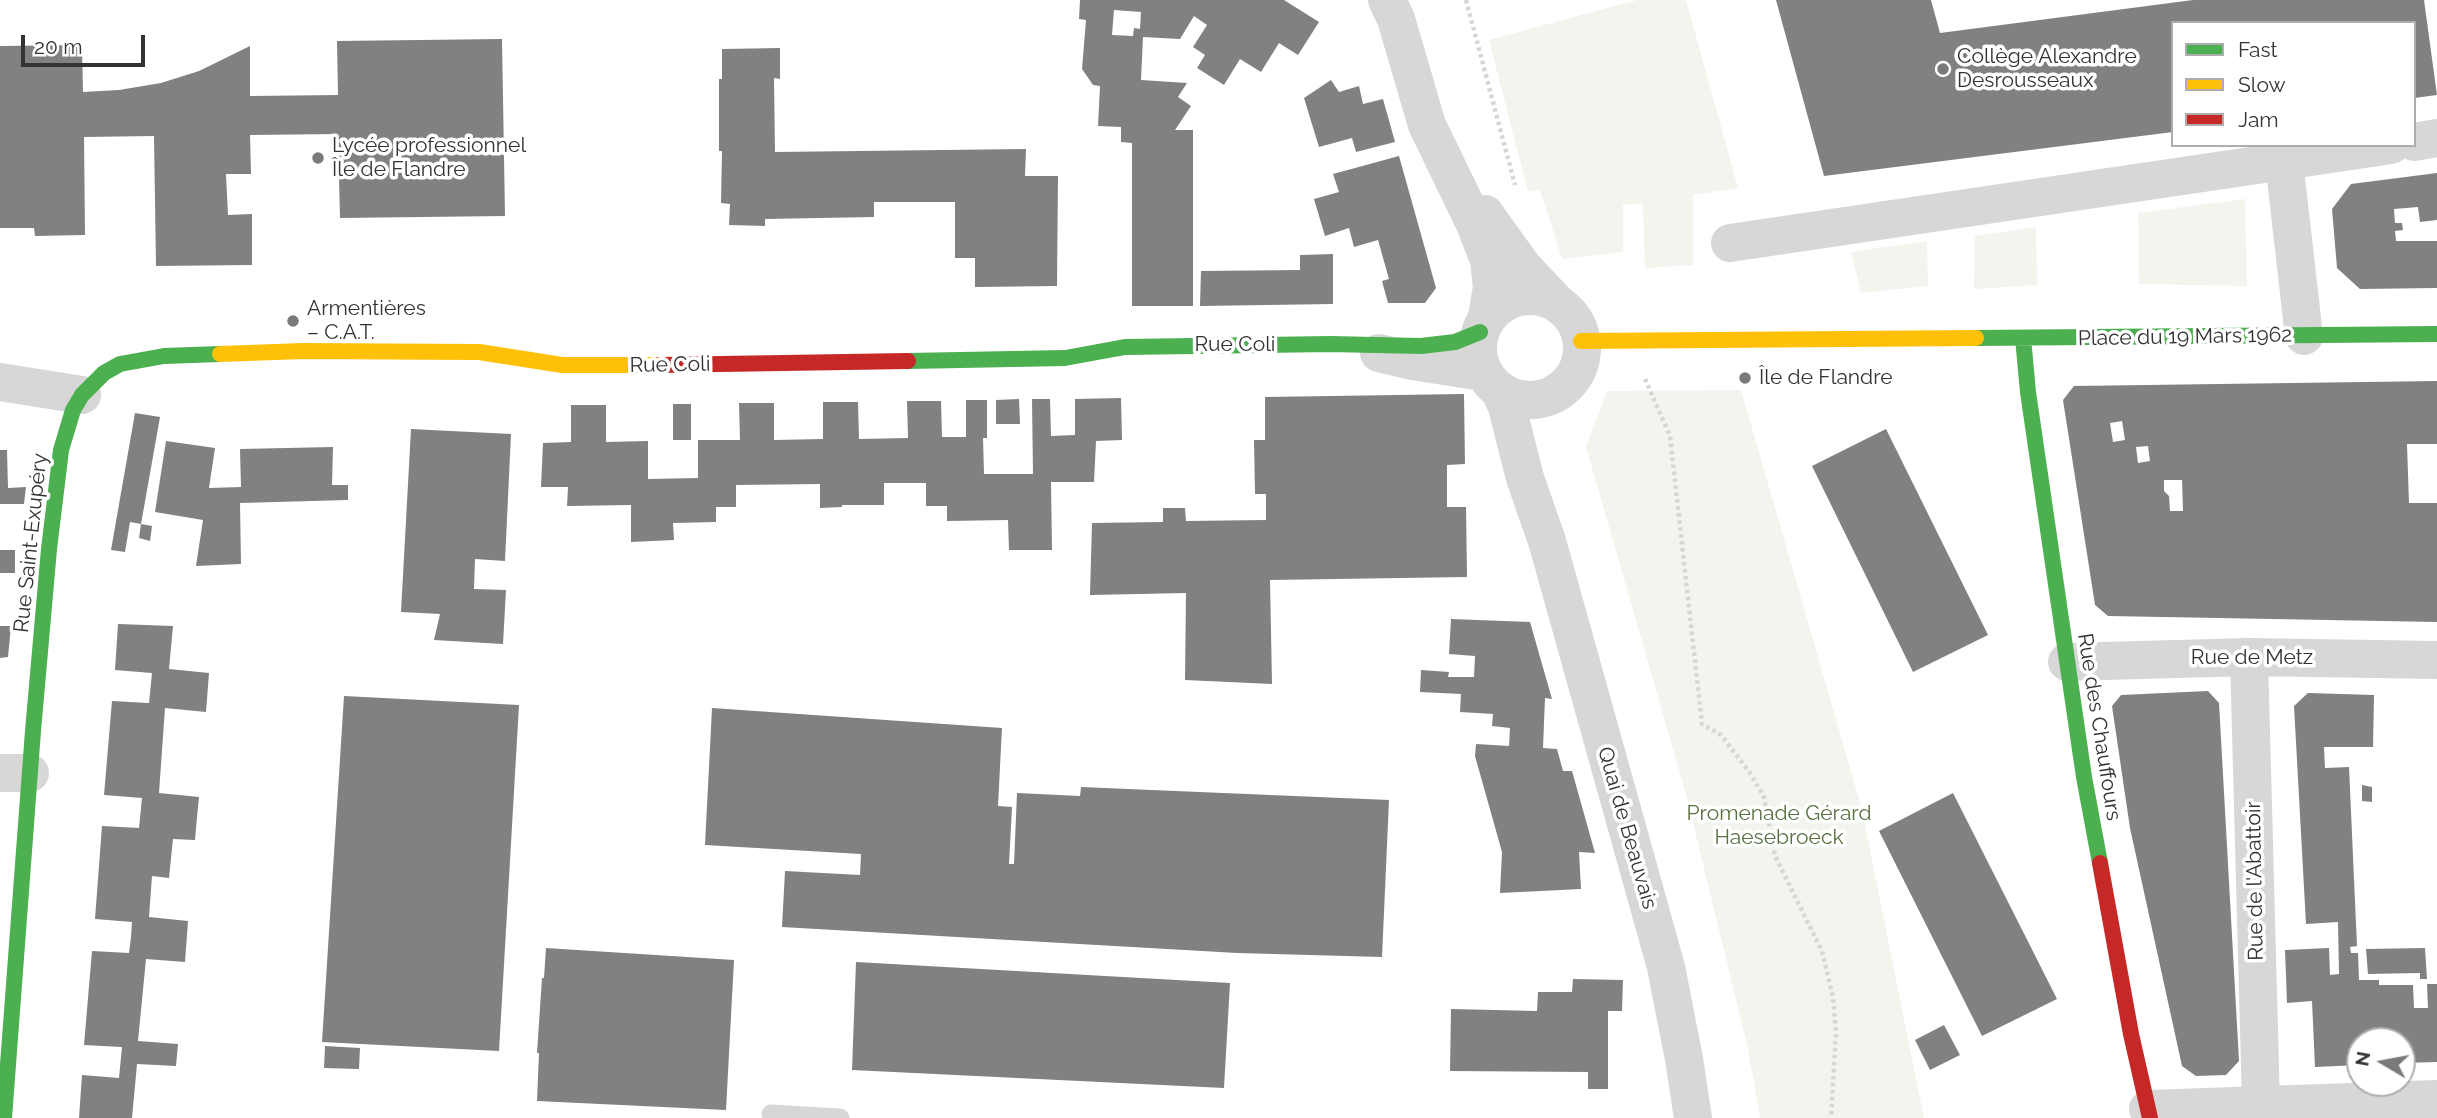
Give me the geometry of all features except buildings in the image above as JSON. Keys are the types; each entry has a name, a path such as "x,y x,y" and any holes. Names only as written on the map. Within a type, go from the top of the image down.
{"street":[{"path":"1387,0 1399,30 1427,125 1489,260 1492,288 1478,356 1491,381 1514,398 1531,400 1547,397 1561,389 1576,371 1581,357 1581,341 1573,319 1523,267 1445,163"},
{"path":"2416,142 2437,138"},
{"path":"1730,243 2378,147"},
{"name":"Place du 19 Mars 1962","path":"1581,341 2304,336 2284,161"},
{"path":"1483,324 1499,305 1515,297 1532,295 1556,302"},
{"name":"Rue Coli","path":"82,395 104,373 120,364 164,356 316,351 480,352 562,365 633,366 1048,359 1125,347 1392,347 1442,344 1483,324"},
{"path":"2304,336 2437,334"},
{"name":"Rue des Chauffours","path":"2023,338 2028,392 2067,662 2104,891 2149,1114"},
{"name":"Rue Coli","path":"1353,345 1491,381"},
{"name":"Quai de Beauvais","path":"1491,381 1507,407 1525,478 1547,541 1665,967 1693,1118"},
{"path":"0,382 82,395"},
{"name":"Quai de Beauvais","path":"1547,541 1540,465 1542,430 1561,389"},
{"name":"Rue Saint-Exupéry","path":"3,1117 15,773 66,431 82,395"},
{"name":"Rue de Metz","path":"2067,662 2249,657 2437,660"},
{"name":"Rue de l'Abattoir","path":"2249,657 2261,1105"},
{"path":"2149,1114 2261,1105 2437,1099"}],"lane":[{"path":"771,1114 840,1118"}],"path":[{"path":"1466,0 1517,194"},
{"path":"1628,340 1670,436 1702,723 1721,735 1750,773 1764,797 1775,856 1822,951 1833,997 1836,1032 1831,1118"}],"green space":[{"path":"1637,0 1686,0 1738,188 1693,195 1693,265 1645,268 1643,203 1623,205 1623,252 1562,259 1540,190 1528,192 1489,40"},
{"path":"2245,199 2247,286 2139,284 2138,213"},
{"path":"2036,227 2037,285 1974,289 1975,236"},
{"path":"1927,241 1928,286 1861,293 1851,252"},
{"name":"Promenade Gérard Haesebroeck","path":"1741,390 1861,806 1924,1118 1760,1118 1748,1049 1686,794 1586,447 1607,391"}],"traffic: fast":[{"path":"908,361 1065,358 1125,347 1330,344 1421,346 1455,342 1480,332"},
{"path":"1976,338 2437,334"},
{"path":"2023,338 2028,392 2084,777 2100,863"},
{"path":"4,1118 33,731 49,549 61,450 73,410 82,395 104,373 120,364 164,356 220,354"}],"traffic: slow":[{"path":"1581,341 1976,338"},
{"path":"220,354 303,351 479,352 562,365 659,365"}],"traffic: jam":[{"path":"659,365 908,361"},
{"path":"2100,863 2131,1034 2150,1118"}],"place":[{"name":"Collège Alexandre Desrousseaux","path":"1943,69"},
{"name":"Lycée professionnel Île de Flandre","path":"318,158"},
{"name":"Armentières – C.A.T.","path":"293,321"},
{"name":"Île de Flandre","path":"1745,378"}]}
